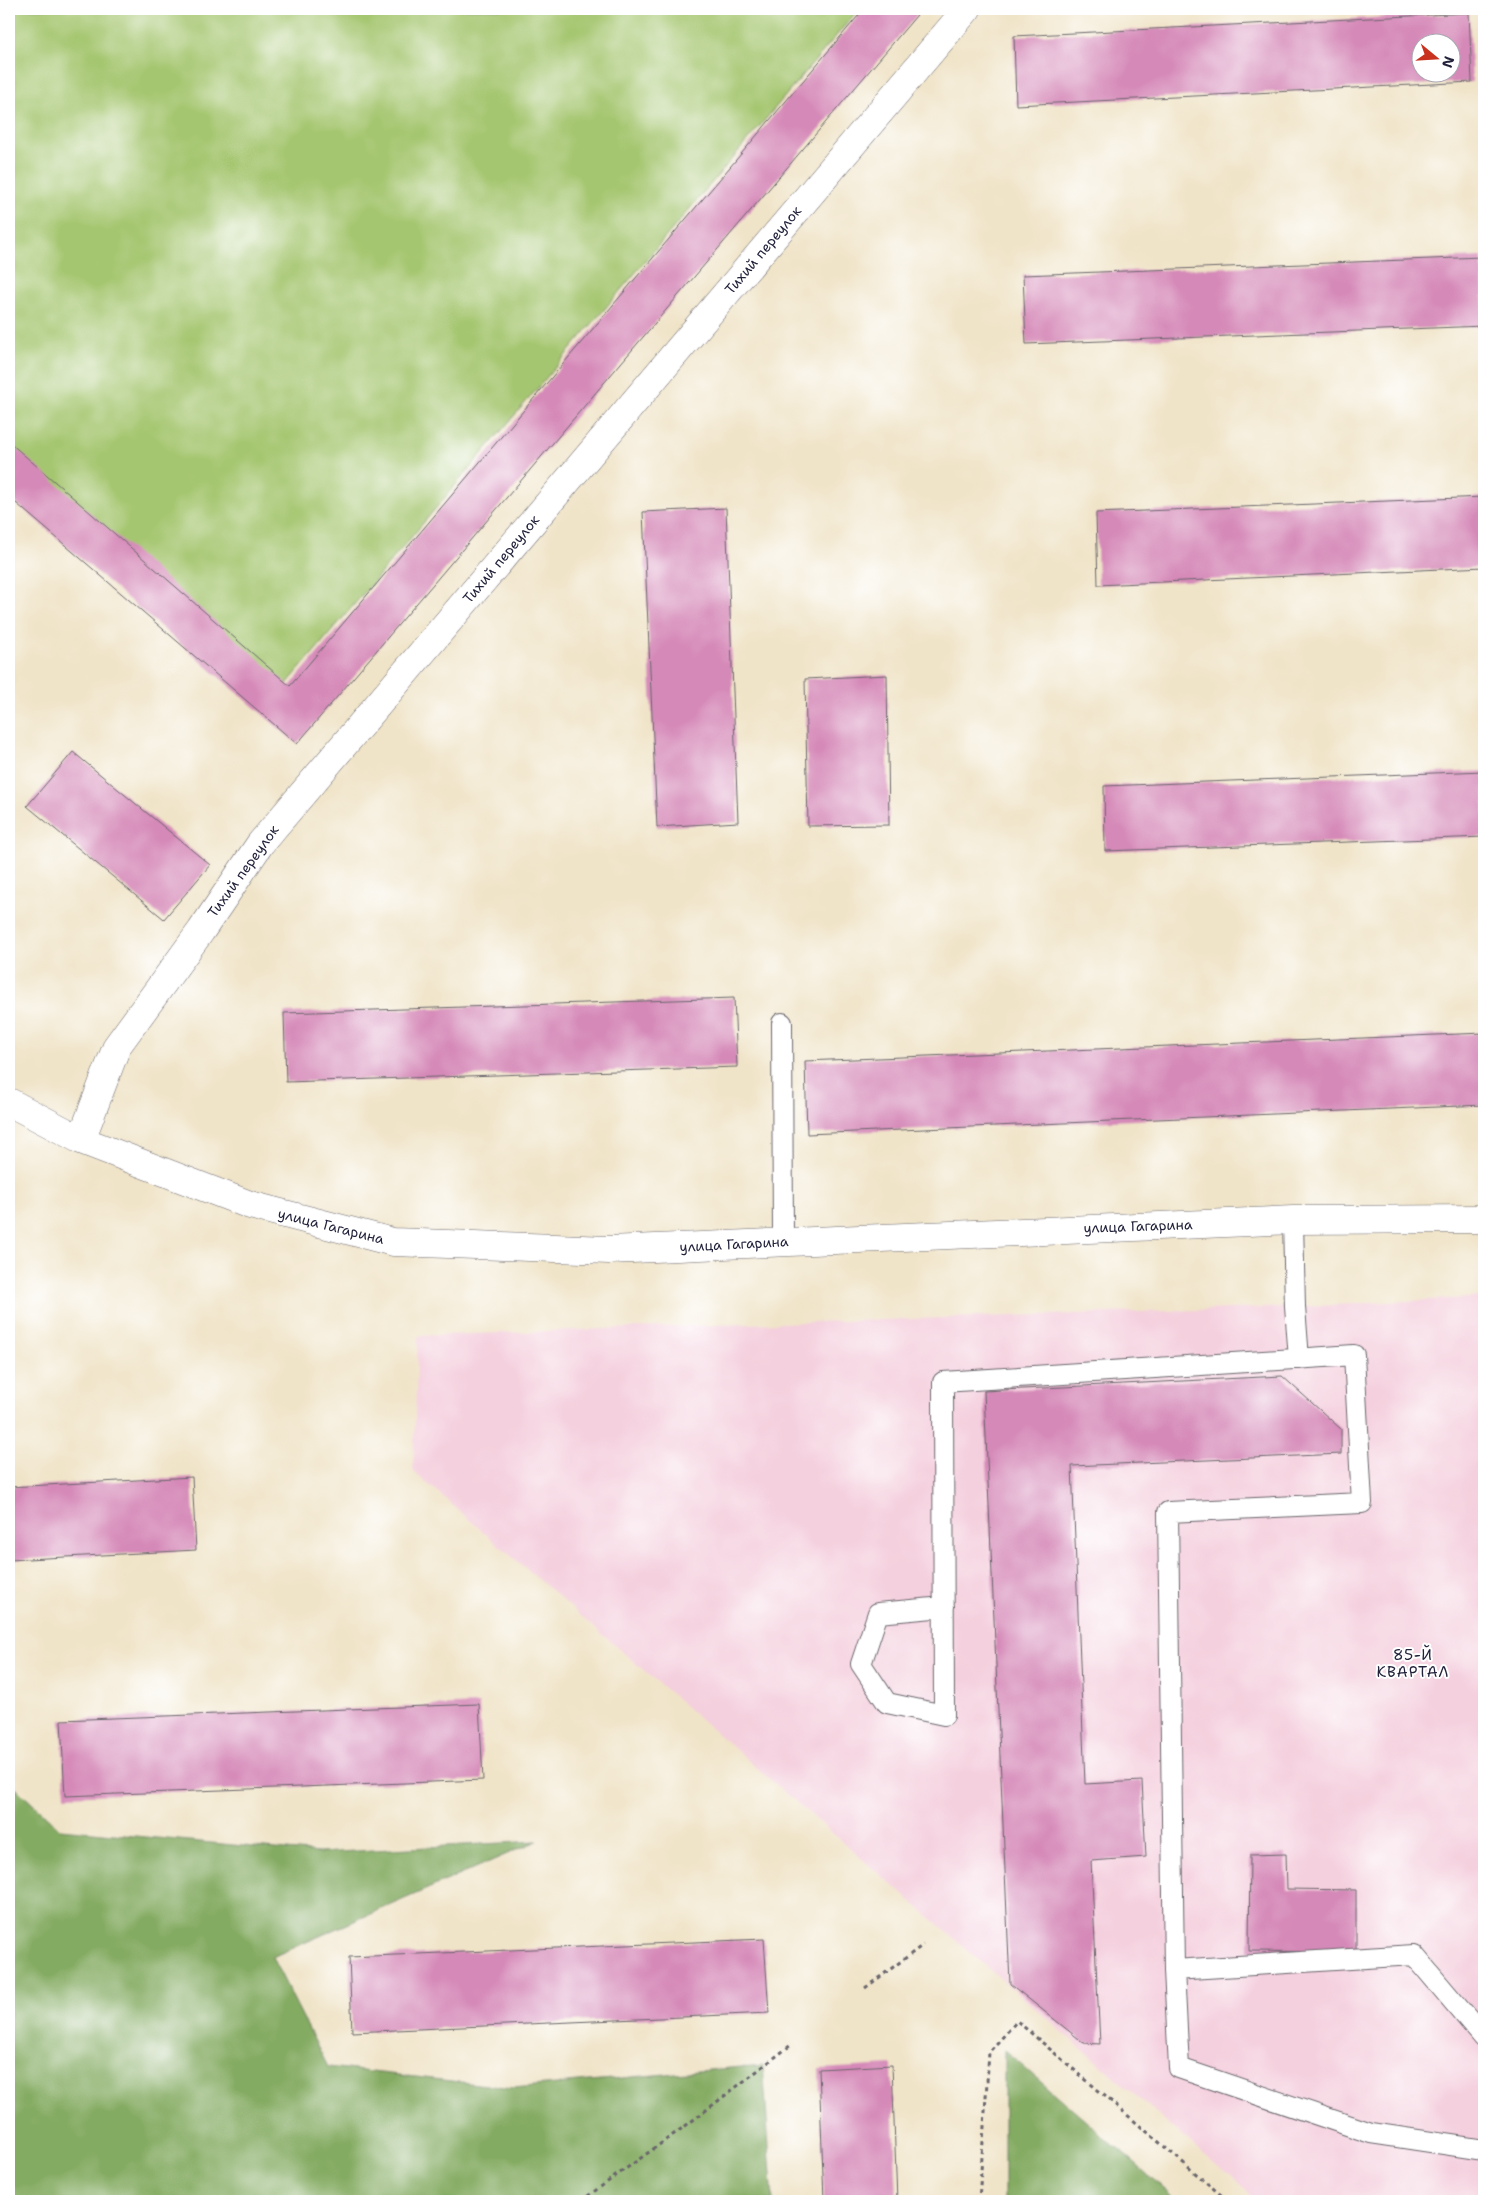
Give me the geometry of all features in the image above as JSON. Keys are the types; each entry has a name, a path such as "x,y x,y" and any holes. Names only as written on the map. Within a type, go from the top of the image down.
{"street":[{"name":"Тихий переулок","path":"81,1140 117,1046 201,930 260,844 967,9"},
{"name":"улица Гагарина","path":"9,1102 81,1140 250,1205 393,1242 609,1250 1293,1220 1484,1219"}],"lane":[{"path":"782,1023 783,1241"},
{"path":"1293,1220 1295,1307 1299,1359"},
{"path":"944,1607 878,1613 861,1664 887,1703 944,1715 944,1607 943,1382 1354,1355 1362,1503 1168,1512 1174,1970 1178,2068 1371,2133 1484,2150"},
{"path":"1174,1970 1414,1955 1484,2038"}],"path":[{"path":"865,1988 923,1945"},
{"path":"979,2201 989,2052 1017,2021 1228,2201"},
{"path":"581,2201 688,2124 791,2045"}],"shaded area":[{"path":"1484,1297 1484,2201 1258,2201 413,1471 418,1336 1295,1307"}],"green space":[{"path":"9,9 859,9 286,685 9,444"},
{"path":"9,1782 60,1829 319,1853 537,1841 272,1957 328,2067 513,2088 763,2065 773,2201 9,2201"},
{"path":"1004,2050 1178,2201 1004,2201"}],"building":[{"path":"864,9 922,9 297,744 9,497 9,442 290,686"},
{"path":"1469,13 1472,82 1016,105 1014,36"},
{"path":"1482,257 1484,326 1026,344 1023,275"},
{"path":"1484,497 1484,567 1098,585 1096,513"},
{"path":"726,508 738,822 657,827 643,512"},
{"path":"887,675 889,825 808,826 805,679"},
{"path":"73,752 210,865 164,919 27,806"},
{"path":"1484,771 1484,837 1105,851 1104,786"},
{"path":"734,998 737,1067 286,1082 284,1013"},
{"path":"1484,1033 1484,1105 807,1134 805,1061"},
{"path":"1282,1376 1341,1429 1341,1454 1072,1466 1085,1784 1142,1781 1146,1857 1091,1861 1100,2044 1084,2043 1010,1984 984,1391"},
{"path":"192,1477 196,1550 9,1560 9,1487"},
{"path":"479,1704 483,1780 65,1796 61,1720"},
{"path":"1286,1854 1287,1889 1356,1890 1356,1952 1249,1951 1250,1855"},
{"path":"764,1939 769,2013 352,2032 349,1957"},
{"path":"892,2065 897,2201 824,2201 819,2069"}],"district":[{"name":"85-Й КВАРТАЛ","path":"1413,1664"}]}
